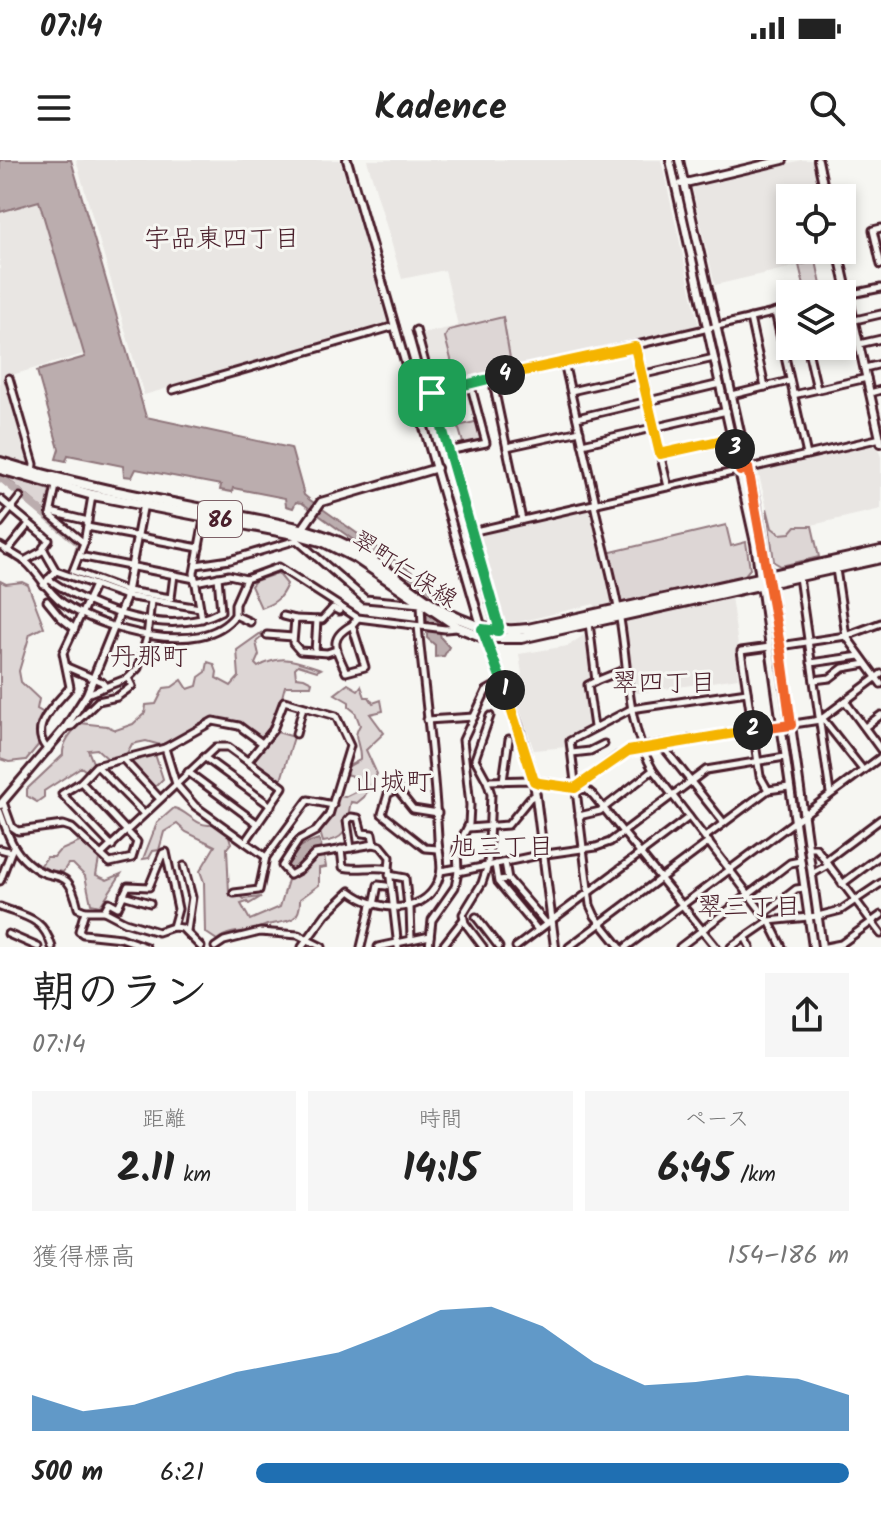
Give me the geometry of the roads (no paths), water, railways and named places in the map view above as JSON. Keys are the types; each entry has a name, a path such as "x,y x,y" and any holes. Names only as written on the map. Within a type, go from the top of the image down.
{"main road":[{"name":"翠町仁保線","path":"2,466 56,486 93,495 144,501 341,543 359,552 438,616 484,633 521,638 619,613"},
{"name":"翠町仁保線","path":"33,476 120,493 144,501"},
{"name":"翠町仁保線","path":"484,633 528,629 619,613 881,551"},
{"name":"翠町仁保線","path":"764,581 799,577 881,558"},
{"name":"翠町仁保線","path":"422,602 435,605 460,624"}],"street":[{"path":"347,160 476,608 534,781 549,922 555,947"},
{"path":"670,160 732,395 748,468 813,947"},
{"path":"679,160 713,327 715,358 780,646 824,947 842,946 881,915"},
{"path":"676,185 783,160"},
{"path":"818,160 823,184"},
{"path":"881,228 873,230 881,265"},
{"path":"856,294 881,288"},
{"path":"432,393 775,312 807,455"},
{"path":"856,319 881,314"},
{"path":"750,318 765,387"},
{"path":"173,390 395,326"},
{"path":"416,330 498,631"},
{"path":"471,532 881,440 878,415 856,332"},
{"path":"859,344 881,339"},
{"path":"635,347 668,487"},
{"path":"571,391 715,358"},
{"path":"810,360 817,389"},
{"path":"564,362 619,613 631,709 642,747 653,770 769,921 782,947"},
{"path":"865,368 881,364"},
{"path":"9,378 34,464 33,476"},
{"path":"492,378 522,520"},
{"path":"793,395 867,378"},
{"path":"732,395 789,381"},
{"path":"448,451 486,443 470,383"},
{"path":"577,418 721,384"},
{"path":"870,393 881,390"},
{"path":"582,444 727,411"},
{"path":"507,447 580,431"},
{"path":"660,454 733,438"},
{"path":"196,565 230,560 299,534 318,505 437,468"},
{"path":"120,493 123,483"},
{"path":"56,486 50,515 84,543"},
{"path":"93,495 84,543 73,571 126,594 171,598 174,575"},
{"path":"0,523 20,497"},
{"path":"0,499 49,540 43,548 56,571 151,601 200,608"},
{"path":"81,782 137,842 132,858 110,863 77,831 63,825 18,831 12,827 2,804 66,727 87,694 126,594 144,501"},
{"path":"50,512 137,537 199,548"},
{"path":"202,619 195,580 205,513"},
{"path":"7,551 29,524"},
{"path":"299,534 365,599 422,602 427,720 441,871 434,889 419,903 409,907 372,905 350,891 326,914 302,947"},
{"path":"0,546 24,561 43,585 67,606 147,637 183,638 223,627 235,615 235,604 246,579"},
{"path":"24,561 44,550"},
{"path":"79,556 195,580 229,575 246,579 283,568 322,597 358,618"},
{"path":"575,788 618,756 642,747 821,719 880,679 846,636 836,569"},
{"path":"43,585 56,571"},
{"path":"48,579 120,613 164,623 202,619 221,611 218,577"},
{"path":"799,577 830,793"},
{"path":"48,750 42,740 47,711 69,688 63,653 95,585"},
{"path":"47,601 75,629"},
{"path":"87,694 128,678 141,663 151,601"},
{"path":"60,617 67,606"},
{"path":"283,616 317,620 325,618 333,608 358,618 442,629 471,620 476,608"},
{"path":"235,615 250,622"},
{"path":"352,625 365,667 346,672 336,650 337,637 358,618"},
{"path":"295,619 293,637 296,649 315,652 336,650"},
{"path":"315,652 317,620"},
{"path":"589,623 596,681"},
{"path":"780,646 846,636 881,623"},
{"path":"267,635 293,637"},
{"path":"768,790 760,776 757,761 741,651 770,647"},
{"path":"811,663 860,656"},
{"path":"814,680 830,678 843,668 866,664"},
{"path":"67,667 105,686"},
{"path":"594,727 588,685 626,669"},
{"path":"66,727 72,726 98,701 122,695 132,686 128,678"},
{"path":"429,947 432,920 453,892 458,870 457,848 468,828 470,805 463,740 486,691 502,682"},
{"path":"747,692 631,709 570,741 587,894 601,923 623,947 881,757"},
{"path":"248,761 273,730 284,701 336,716 350,746 333,805 316,831 299,840 283,863 283,869 290,875 315,854 341,849 374,844 388,852 398,944"},
{"path":"845,701 881,750"},
{"path":"296,734 303,707"},
{"path":"865,727 881,715"},
{"path":"490,716 475,759 491,794 491,865 498,880 538,930"},
{"path":"427,720 475,717"},
{"path":"821,719 863,770"},
{"path":"112,846 62,794 81,782 96,766 165,748 213,721 239,726 262,743"},
{"path":"503,781 509,739"},
{"path":"572,753 590,751 604,744"},
{"path":"661,744 724,823"},
{"path":"102,854 204,757 221,745 283,787 245,842"},
{"path":"165,748 176,784 195,806 266,857"},
{"path":"204,757 271,806"},
{"path":"441,871 596,847 610,842 672,794 712,768 785,757"},
{"path":"124,760 160,799"},
{"path":"96,766 144,814"},
{"path":"579,816 596,813 653,770"},
{"path":"188,772 258,824"},
{"path":"395,780 397,789 413,809 438,813"},
{"path":"487,781 534,781 587,790 716,947"},
{"path":"569,947 661,878 724,823 768,790 789,787"},
{"path":"397,789 388,794 382,814 425,848 438,849"},
{"path":"468,828 511,823 530,798 536,795"},
{"path":"234,893 259,890 266,857 308,800 333,805"},
{"path":"0,812 12,849 28,864 47,875 65,878 71,883 78,908 104,911 125,922 158,932 173,927 187,931 201,947"},
{"path":"351,848 347,821 351,817 358,818 362,833 372,834 374,844"},
{"path":"516,947 689,817"},
{"path":"812,874 881,819"},
{"path":"809,848 816,848 881,934"},
{"path":"0,849 12,849"},
{"path":"0,881 12,849"},
{"path":"341,849 343,867 374,866 405,878 411,939"},
{"path":"104,911 109,902 118,907 128,886 149,887 166,852 178,909 173,927"},
{"path":"842,884 881,855"},
{"path":"680,947 790,863 800,861"},
{"path":"505,862 508,879 549,922"},
{"path":"489,935 482,945 463,920 463,914 491,865"},
{"path":"184,866 192,897 187,931"},
{"path":"498,880 508,879"},
{"path":"731,947 769,921 818,916 841,910 881,883"},
{"path":"361,947 378,885 386,886"},
{"path":"764,914 796,889 804,888"},
{"path":"123,895 150,903"},
{"path":"0,907 43,926 52,947"},
{"path":"85,911 79,931 83,934 121,938 146,947"},
{"path":"476,917 499,947"},
{"path":"442,947 463,920"},
{"path":"215,947 224,941 257,932 298,935 322,947"},
{"path":"8,934 38,947"},
{"path":"378,947 430,936"},
{"path":"745,937 750,947"}],"waterway":[{"path":"0,477 80,544 78,551"}],"district":[{"name":"宇品東四丁目","path":"222,238"},
{"name":"丹那町","path":"149,656"},
{"name":"翠四丁目","path":"664,682"},
{"name":"山城町","path":"393,781"},
{"name":"旭三丁目","path":"502,846"},
{"name":"翠三丁目","path":"749,906"}]}
